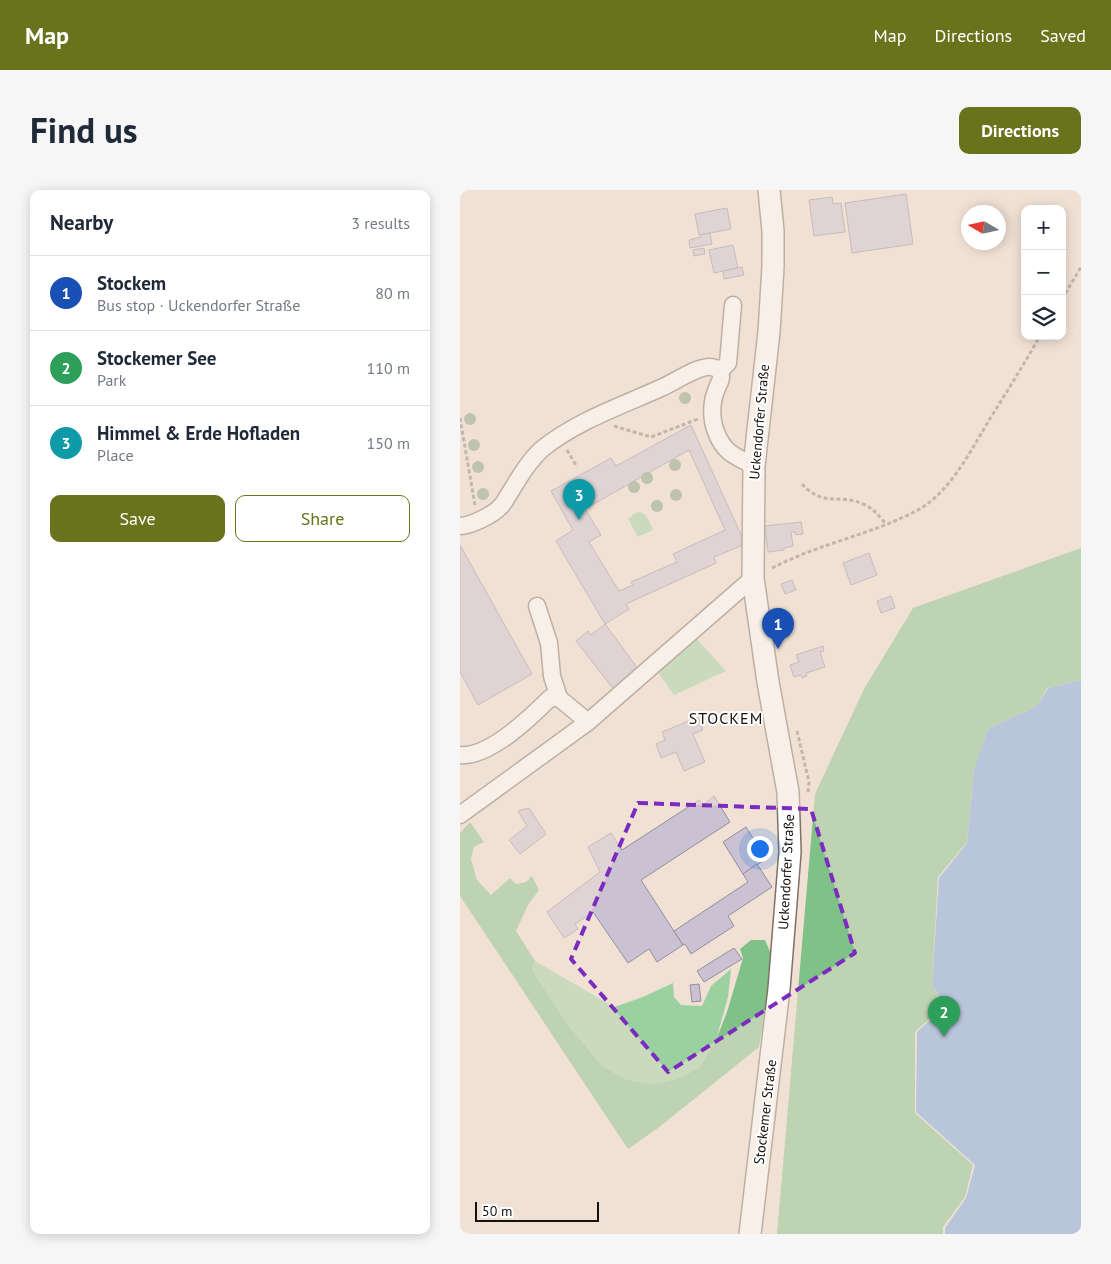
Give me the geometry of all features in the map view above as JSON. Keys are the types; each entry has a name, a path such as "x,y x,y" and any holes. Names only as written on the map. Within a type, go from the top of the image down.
{"main road":[{"name":"Uckendorfer Straße","path":"769,190 773,231 773,267 769,332 754,466 752,518 753,578 789,804 790,852 779,989"},
{"name":"Stockemer Straße","path":"750,1234 779,989"}],"lane":[{"path":"733,305 728,363 720,371 720,382 713,400 713,415 716,432 730,454 754,466"},
{"path":"460,526 466,526 478,521 500,508 528,464 559,436 595,417 665,386 690,372 711,367 720,371"},
{"path":"460,815 588,722 753,578"},
{"path":"538,606 549,643 552,676 559,698 588,722"},
{"path":"460,755 474,754 496,744 550,698 559,698"}],"path":[{"path":"1064,295 1081,267"},
{"path":"753,578 817,548 918,511 940,493 960,470 1038,340"},
{"path":"595,417 605,423 651,437 713,415"},
{"path":"460,418 478,521"},
{"path":"802,484 818,497 861,503 871,508 886,524"}],"highlighted area":[{"path":"638,803 811,809 855,953 668,1072 571,959"}],"green space":[{"path":"640,512 646,517 653,530 638,537 628,519 635,513"},
{"path":"1081,548 1081,680 1047,688 1037,706 988,729 974,769 967,842 938,877 932,985 944,1006 915,1032 915,1113 973,1165 965,1197 943,1227 943,1234 777,1234 815,794 864,689 913,608"},
{"path":"695,637 726,671 674,695 657,671"},
{"path":"470,822 484,842 474,847 471,859 477,880 491,895 510,878 516,884 526,882 532,876 539,890 528,905 516,931 535,961 532,970 568,1025 602,1066 625,1079 651,1084 677,1079 699,1068 716,1040 727,1012 743,958 740,949 751,940 765,940 771,954 765,1013 759,1047 658,1128 628,1149 460,896 460,833"},
{"path":"535,961 614,1007 643,997 673,983 674,997 681,1005 702,1006 711,986 731,969 728,997 716,1040 699,1068 677,1079 651,1084 625,1079 602,1066 568,1025 532,970"}],"water":[{"path":"1081,680 1081,1234 945,1234 945,1228 966,1198 975,1165 916,1112 917,1032 945,1006 932,985 939,878 967,843 974,769 988,729 1037,706 1048,688"}],"building":[{"path":"906,194 913,244 852,253 845,203"},
{"path":"832,197 833,204 841,203 845,232 814,236 809,200"},
{"path":"727,208 731,229 699,235 695,214"},
{"path":"710,233 712,244 690,248 689,240"},
{"path":"733,245 738,268 714,273 709,250"},
{"path":"704,248 705,254 694,256 693,250"},
{"path":"742,267 744,275 724,279 723,271"},
{"path":"691,425 742,537 741,546 714,557 716,563 626,604 629,609 605,624 556,541 573,530 551,491 611,458 616,466","holes":["689,450 725,530 673,554 677,562 631,582 633,585 619,591 589,542 601,535 585,509"]},
{"path":"801,522 803,534 796,535 795,532 791,532 793,546 784,548 784,550 768,552 765,526"},
{"path":"460,545 532,674 478,705 460,672"},
{"path":"869,553 877,575 851,585 843,563"},
{"path":"792,580 796,590 785,594 781,584"},
{"path":"891,596 895,608 881,613 877,601"},
{"path":"605,624 639,670 615,691 576,641 588,631 591,635"},
{"path":"823,646 824,651 820,652 825,667 806,673 807,676 802,678 801,675 794,677 790,665 799,662 796,655"},
{"path":"698,717 703,730 693,734 705,762 684,771 676,752 661,758 656,744 665,740 662,732"},
{"path":"714,796 730,822 641,880 683,945 657,962 649,949 628,963 593,912 575,924 578,929 564,938 547,912 600,872 588,847 611,833 622,850 699,800 703,805"},
{"path":"529,808 546,834 520,854 509,840 527,826 518,811"},
{"path":"746,827 766,859 743,874 723,842"},
{"path":"757,864 772,887 728,916 734,926 691,954 674,931 748,882 743,874"},
{"path":"734,948 742,959 704,982 697,971"},
{"path":"699,984 701,1001 692,1002 690,985"}],"place":[{"name":"Himmel & Erde Hofladen","path":"579,520"},
{"name":"Stockem","path":"778,649"},
{"name":"Stockemer See","path":"944,1037"}],"district":[{"name":"STOCKEM","path":"726,718"}]}
